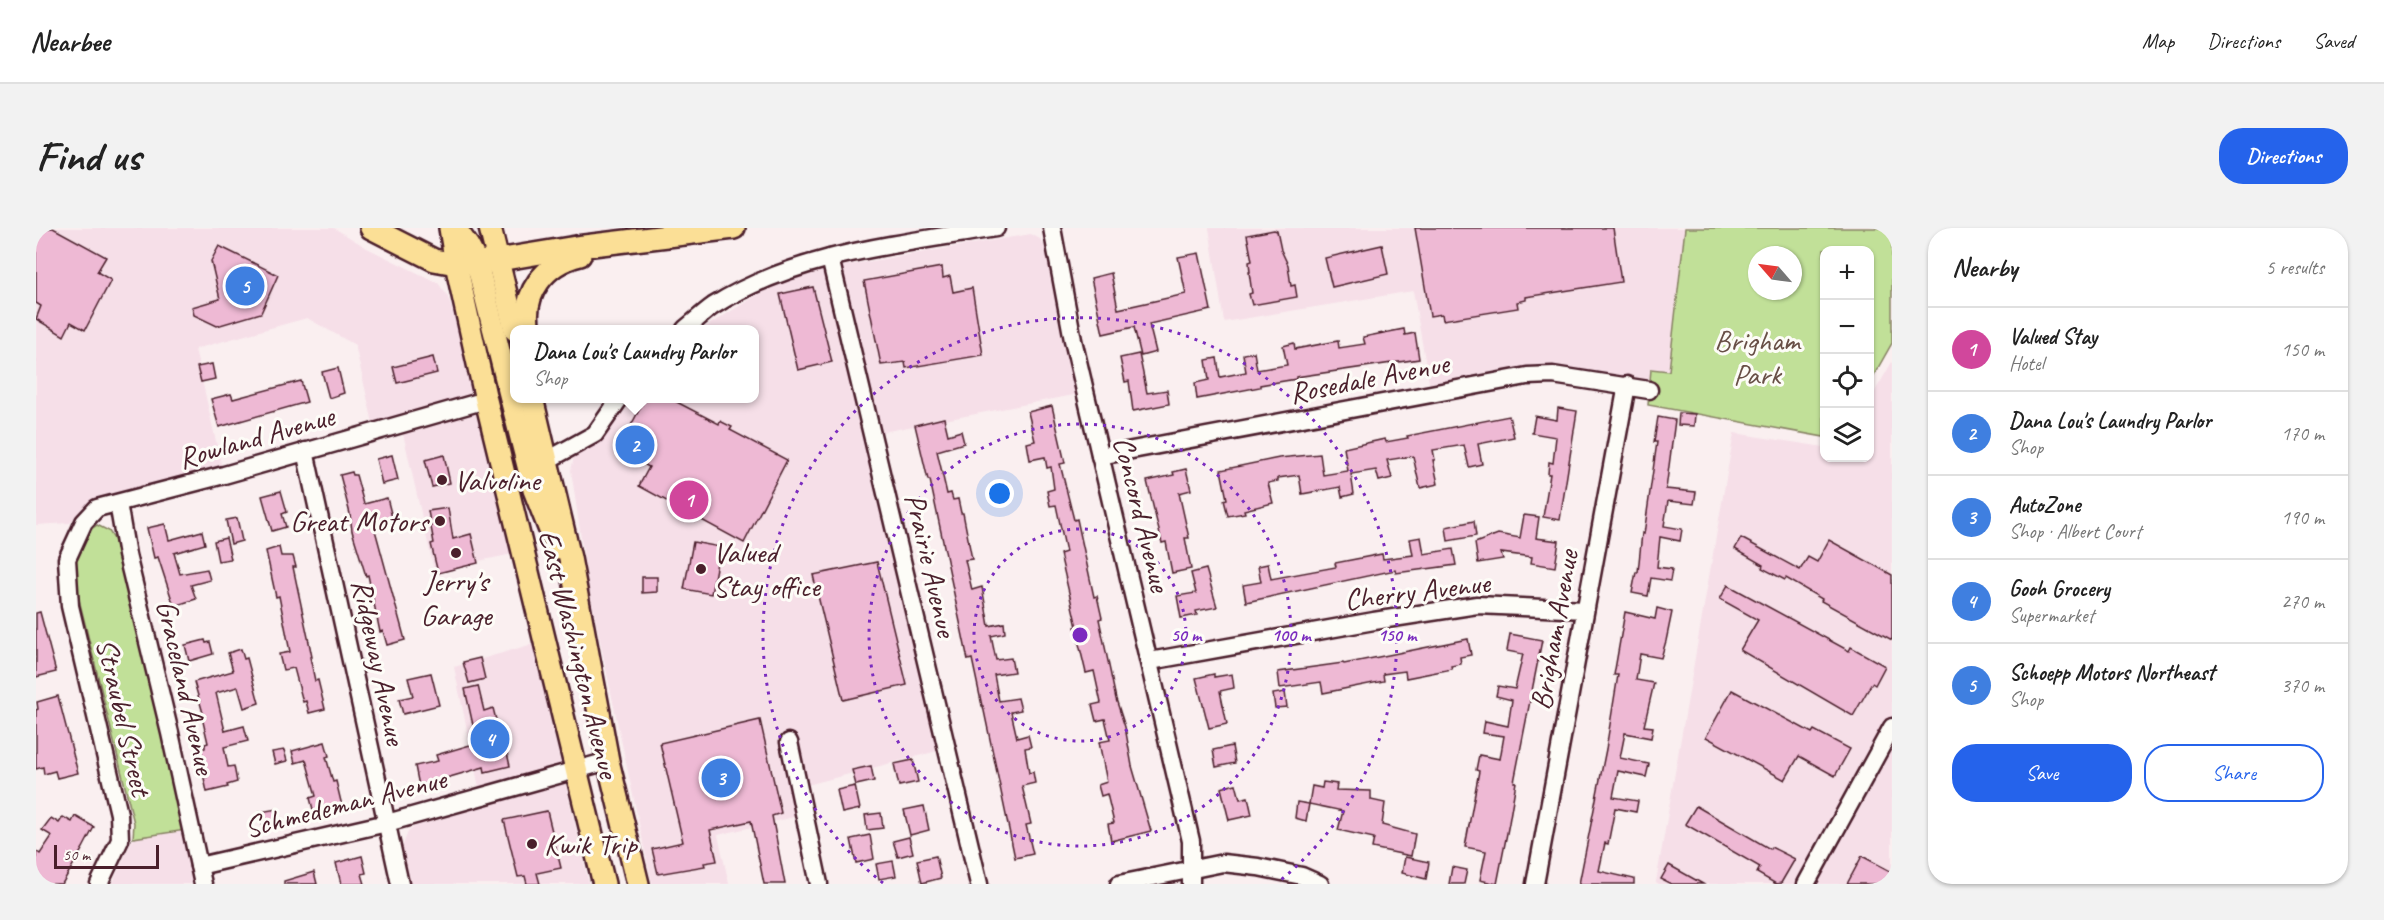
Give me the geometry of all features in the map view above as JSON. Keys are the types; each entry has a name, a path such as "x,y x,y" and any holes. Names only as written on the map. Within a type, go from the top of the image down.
{"main road":[{"path":"371,228 434,260 456,264 487,262 734,228"},
{"name":"East Washington Avenue","path":"450,228 486,400 604,884"},
{"path":"455,228 468,246 487,262"},
{"path":"466,228 487,262 513,325"},
{"path":"490,228 487,262 510,374"},
{"path":"528,325 530,294 539,279 550,269 574,256 655,238"},
{"path":"516,403 534,490 555,547 570,558"},
{"name":"East Washington Avenue","path":"533,403 570,558 608,761 638,884"},
{"path":"542,437 550,422 546,403"}],"street":[{"path":"691,325 712,307 768,278 830,258 996,228"},
{"name":"Concord Avenue","path":"1052,228 1071,333 1191,841 1192,876"},
{"name":"Prairie Avenue","path":"830,258 979,884"},
{"name":"Rosedale Avenue","path":"1100,456 1527,376 1553,375 1649,390"},
{"name":"Brigham Avenue","path":"1535,884 1626,385"},
{"name":"Rowland Avenue","path":"67,559 87,518 97,508 224,475 486,400"},
{"path":"546,461 595,434 617,403"},
{"name":"Ridgeway Avenue","path":"305,451 400,884"},
{"name":"Graceland Avenue","path":"118,503 127,555 203,884"},
{"name":"Straubel Street","path":"67,559 70,606 119,814 120,840 99,884"},
{"name":"Cherry Avenue","path":"1150,661 1477,605 1585,610"},
{"path":"1806,884 1892,727"},
{"path":"789,742 819,884"},
{"name":"Schmedeman Avenue","path":"200,866 387,823 608,761"},
{"path":"1119,884 1192,876 1223,863 1302,876 1320,884"}],"shaded area":[{"path":"36,228 334,228 367,248 438,283 447,295 454,315 513,554 434,570 399,416 373,423 355,345 307,318 195,349 222,468 92,503 70,523 36,525"},
{"path":"1209,228 1685,228 1669,371 1649,390 1553,375 1431,394 1413,291 1224,322"},
{"path":"1031,234 1040,239 1046,248 1079,394 867,435 941,750 792,789 798,816 718,835 729,884 652,884 588,585 571,470 574,457 606,436 630,403 759,403 759,325 708,325 775,284 818,270"},
{"path":"1892,362 1892,884 1659,884 1656,882 1734,433 1820,446 1820,462 1874,462 1874,393"},
{"path":"533,644 589,884 409,884 401,850 408,832 415,826 483,807 454,667"},
{"path":"186,830 198,884 112,884 133,838"}],"green space":[{"name":"Brigham Park","path":"1685,228 1884,228 1892,233 1892,343 1874,375 1874,246 1820,246 1820,436 1648,405 1651,369 1669,371"},
{"path":"97,525 109,531 114,539 186,830 133,838 134,823 73,575 82,540"}],"building":[{"path":"36,228 53,228 106,257 97,272 111,280 85,330 71,322 64,336 36,319 41,306 36,303"},
{"path":"1415,228 1613,228 1621,282 1526,297 1526,300 1517,302 1518,308 1443,320 1442,314 1430,316"},
{"path":"1277,231 1281,250 1288,265 1291,286 1295,285 1297,297 1252,305 1249,294 1252,293 1249,262 1252,261 1247,235"},
{"path":"1382,245 1388,274 1332,287 1325,258"},
{"path":"219,246 278,275 261,313 217,326 194,315 192,307 220,299 211,261"},
{"path":"1199,253 1211,310 1149,324 1156,352 1141,356 1134,327 1103,334 1091,278 1111,273 1118,309 1186,294 1178,257"},
{"path":"942,267 943,278 950,276 953,292 972,288 983,355 906,368 905,362 881,365 864,281"},
{"path":"813,287 832,362 798,370 780,294"},
{"path":"1404,329 1405,335 1415,333 1419,359 1296,377 1296,379 1260,385 1260,387 1197,399 1195,383 1209,380 1206,360 1217,358 1220,377 1246,372 1243,354 1254,352 1257,370 1287,365 1283,346 1294,343 1295,349 1338,341 1339,348 1365,344 1363,337"},
{"path":"1139,354 1147,393 1167,390 1169,404 1133,411 1129,381 1125,382 1120,358"},
{"path":"433,357 437,373 397,383 393,367"},
{"path":"212,364 215,379 201,382 197,367"},
{"path":"338,368 344,393 329,398 322,372"},
{"path":"301,381 307,402 219,427 211,399 231,394 233,399"},
{"path":"643,403 679,403 719,424 720,421 732,427 730,430 787,460 744,543 639,486 649,467 618,450"},
{"path":"1052,406 1065,463 1060,464 1074,520 1077,519 1094,597 1097,596 1102,618 1099,619 1116,699 1151,831 1111,841 1108,824 1114,823 1107,794 1101,796 1098,785 1107,782 1099,742 1110,740 1105,719 1096,721 1092,705 1101,703 1094,671 1086,673 1075,627 1077,627 1060,554 1066,552 1056,505 1050,506 1047,491 1054,489 1051,467 1047,468 1045,457 1030,460 1027,443 1035,441 1028,412"},
{"path":"1558,408 1577,411 1560,520 1543,517 1550,474 1548,474 1549,462 1553,463 1556,437 1532,433 1535,416 1557,420"},
{"path":"1679,413 1695,414 1694,426 1678,425"},
{"path":"1509,416 1514,437 1478,444 1482,464 1469,467 1464,445 1433,450 1438,484 1420,488 1413,456 1387,460 1392,478 1379,481 1376,470 1351,474 1354,494 1342,497 1340,487 1302,494 1299,475 1278,478 1278,481 1268,483 1273,503 1244,510 1245,513 1228,516 1221,470 1279,458 1320,454 1323,475 1348,471 1344,448 1385,439 1386,442 1408,438 1407,436"},
{"path":"1658,417 1675,420 1666,489 1696,492 1694,504 1668,501 1664,526 1682,529 1680,541 1660,537 1657,567 1672,569 1670,581 1651,578 1648,596 1632,593 1636,572 1638,572 1642,533 1644,534 1657,442 1654,442"},
{"path":"944,418 948,435 961,431 964,443 937,451 947,494 951,493 953,500 958,499 961,513 963,513 972,559 965,560 972,590 982,587 989,626 1004,623 1005,633 991,636 996,660 1011,658 1014,672 994,675 999,701 1018,698 1021,710 1011,712 1017,738 1028,735 1031,747 1025,748 1029,773 1033,772 1035,783 1022,786 1031,824 1026,825 1033,854 1015,858 983,706 972,659 968,660 930,480 928,480 915,425"},
{"path":"392,455 398,480 382,484 376,459"},
{"path":"444,455 450,483 432,487 425,460"},
{"path":"1186,469 1191,490 1179,493 1189,538 1185,538 1191,569 1172,573 1166,542 1162,543 1147,481 1174,475 1173,472"},
{"path":"352,472 356,475 364,504 387,498 394,525 375,530 405,640 387,645 383,631 380,632 368,575 366,576 352,531 340,475"},
{"path":"281,491 287,512 282,514 286,527 272,531 262,496"},
{"path":"448,508 453,539 471,534 478,563 438,573 431,544 434,543 428,511"},
{"path":"1524,515 1539,517 1536,538 1559,541 1555,567 1531,563 1532,557 1501,553 1503,559 1478,563 1475,543 1498,534 1520,538"},
{"path":"237,518 242,541 231,544 226,520"},
{"path":"1474,521 1476,536 1448,541 1446,527"},
{"path":"165,524 169,540 202,531 205,544 174,553 180,574 207,569 210,580 191,585 196,599 174,606 158,557 154,558 147,528"},
{"path":"1421,537 1424,554 1453,549 1456,565 1396,573 1395,570 1246,602 1243,585 1261,582 1258,566 1268,564 1271,579 1336,567 1335,563 1382,554 1383,559 1413,555 1410,539"},
{"path":"226,538 231,559 218,561 214,541"},
{"path":"1741,538 1800,570 1808,557 1817,562 1829,540 1892,575 1892,640 1821,601 1822,599 1786,578 1785,580 1762,568 1763,565 1735,549"},
{"path":"693,542 720,547 711,594 684,589"},
{"path":"279,547 281,556 293,556 296,567 293,567 315,681 318,680 325,709 309,713 306,701 303,702 294,668 283,670 279,654 290,652 279,596 276,597 266,551"},
{"path":"877,562 907,685 843,700 813,575"},
{"path":"1206,569 1217,607 1196,611 1197,615 1181,618 1177,596 1196,593 1191,573"},
{"path":"642,577 657,577 657,592 642,593"},
{"path":"1728,585 1849,651 1851,647 1885,666 1875,685 1872,683 1853,716 1740,650 1758,620 1720,599"},
{"path":"1657,608 1672,612 1666,641 1661,658 1640,654 1636,680 1654,683 1644,726 1653,727 1651,738 1625,733 1620,758 1649,764 1646,777 1618,771 1613,797 1638,801 1636,812 1615,808 1608,844 1605,843 1599,871 1634,879 1634,884 1579,884 1606,749 1618,675 1614,675 1625,612 1655,619"},
{"path":"40,612 56,672 36,677 36,613"},
{"path":"1510,634 1542,640 1497,884 1480,880 1486,851 1465,847 1479,771 1476,770 1479,755 1500,759 1504,736 1483,733 1485,721 1508,726 1512,700 1496,696 1498,686 1515,689 1523,654 1507,651"},
{"path":"1468,639 1471,655 1460,657 1461,664 1451,666 1452,669 1406,678 1405,671 1383,674 1384,681 1323,693 1321,682 1280,688 1278,672 1344,664"},
{"path":"205,640 206,643 210,642 213,654 189,661 185,645"},
{"path":"241,649 244,659 247,658 259,703 244,708 238,687 216,693 225,731 244,726 248,741 224,747 228,767 234,766 237,782 227,785 228,787 207,792 204,778 207,777 201,749 205,748 205,744 208,743 201,713 203,713 194,682 233,671 228,653"},
{"path":"480,658 485,679 469,683 463,662"},
{"path":"431,673 439,705 403,714 399,699 413,696 408,678"},
{"path":"1214,674 1214,677 1232,674 1234,688 1220,691 1227,724 1209,728 1196,678"},
{"path":"478,686 484,711 493,708 497,724 500,723 510,766 485,772 484,767 419,786 415,766 438,761 436,755 477,743 465,689"},
{"path":"1732,690 1812,733 1814,730 1850,749 1835,776 1799,756 1785,780 1706,737"},
{"path":"1285,692 1287,707 1275,708 1273,694"},
{"path":"58,696 78,773 57,778 55,771 44,774 43,767 36,769 36,710 38,709 37,702"},
{"path":"760,720 781,813 772,816 785,884 764,884 751,821 710,830 717,861 704,863 705,866 658,874 652,849 683,842 660,743"},
{"path":"325,742 329,756 326,757 333,782 336,781 343,810 315,817 310,798 316,796 306,760 295,763 292,751"},
{"path":"1232,746 1235,763 1216,767 1213,750"},
{"path":"284,750 287,761 275,764 272,752"},
{"path":"913,760 918,782 899,786 894,764"},
{"path":"871,766 874,781 856,785 852,770"},
{"path":"1323,782 1337,784 1336,790 1371,791 1371,800 1385,803 1382,825 1415,834 1411,856 1372,848 1374,838 1338,830 1343,811 1309,804 1312,786 1322,788"},
{"path":"1236,784 1240,799 1248,797 1252,815 1229,820 1221,788"},
{"path":"855,786 860,809 842,813 837,790"},
{"path":"1297,802 1309,804 1306,821 1295,818"},
{"path":"924,806 929,830 910,835 904,810"},
{"path":"1696,806 1770,849 1771,847 1795,859 1781,883 1776,884 1757,873 1760,867 1685,824"},
{"path":"277,809 280,823 263,827 260,812"},
{"name":"Kwik Trip","path":"547,811 561,868 537,873 540,884 527,884 525,876 518,877 504,820"},
{"path":"881,813 883,828 867,830 865,815"},
{"path":"75,816 94,827 83,848 62,884 36,884 36,851 40,854 52,836 42,830 51,818 59,823 63,817 72,822"},
{"path":"870,835 874,859 856,863 851,839"},
{"path":"909,837 913,853 898,857 893,841"},
{"path":"362,856 366,873 362,874 365,884 341,884 336,863"},
{"path":"936,856 941,878 922,883 917,860"},
{"path":"1862,856 1892,872 1892,884 1847,884"},
{"path":"1405,857 1429,862 1426,879 1402,873"},
{"path":"893,861 896,876 879,879 876,864"},
{"path":"1669,865 1703,884 1671,884 1661,879"},
{"path":"1452,867 1467,870 1464,884 1449,884"},
{"path":"314,872 317,884 284,884 284,881"}],"place":[{"name":"Schoepp Motors Northeast","path":"245,286"},
{"name":"Dana Lou's Laundry Parlor","path":"635,445"},
{"name":"Valvoline","path":"442,480"},
{"name":"Valued Stay","path":"689,500"},
{"name":"Great Motors","path":"440,521"},
{"name":"Jerry's Garage","path":"456,553"},
{"name":"Valued Stay office","path":"701,569"},
{"name":"Gooh Grocery","path":"490,739"},
{"name":"AutoZone","path":"721,778"},
{"name":"Kwik Trip","path":"532,844"}]}
